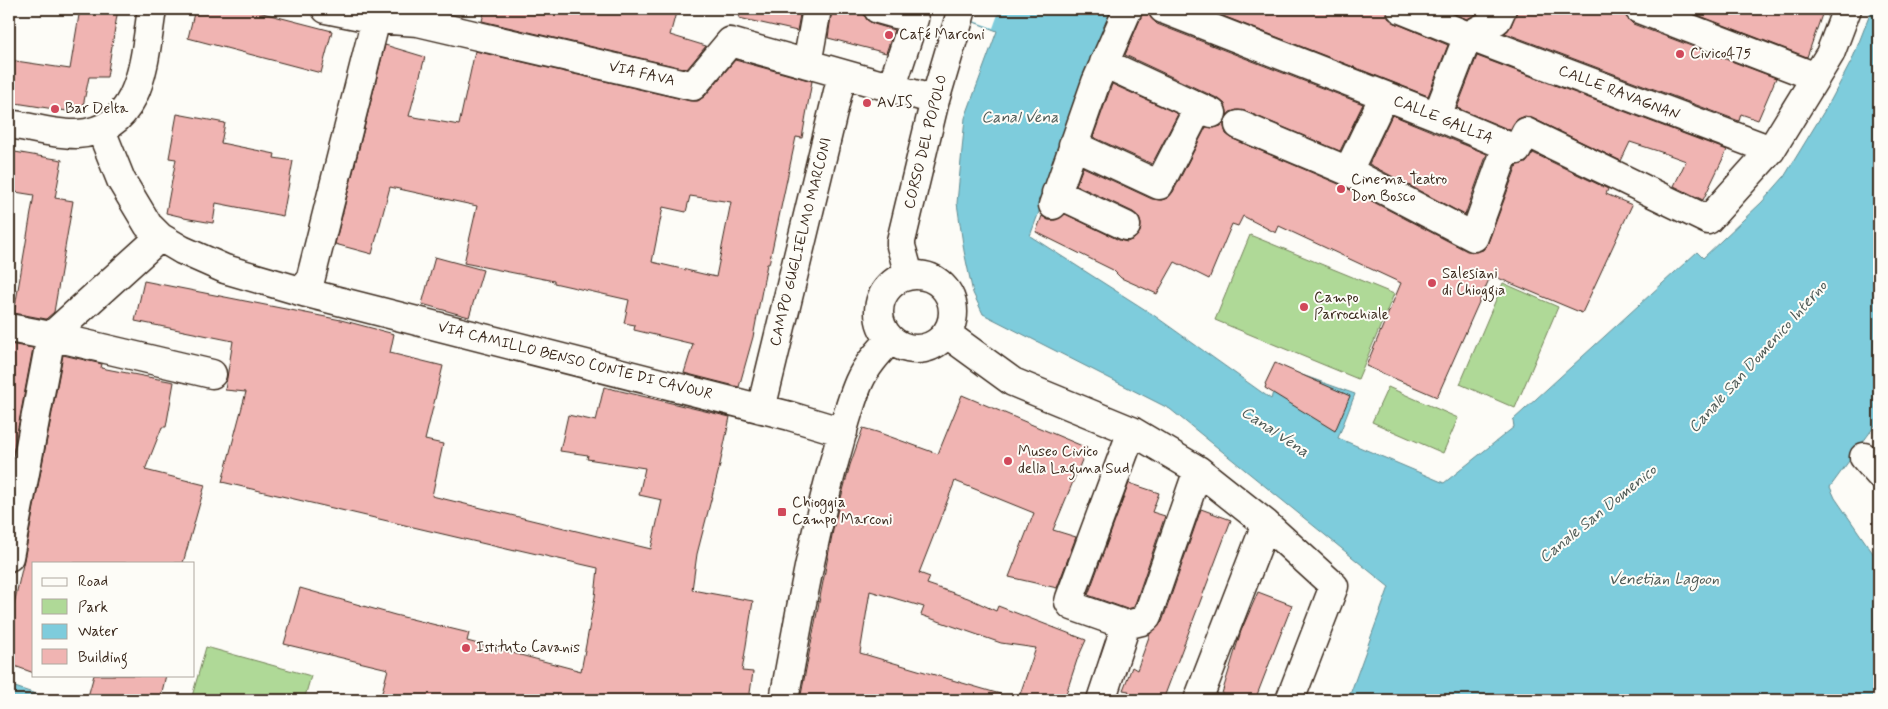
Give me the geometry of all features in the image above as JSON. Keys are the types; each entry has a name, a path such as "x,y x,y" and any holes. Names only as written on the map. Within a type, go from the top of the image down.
{"street":[{"path":"9,124 77,134 101,130 122,115 133,100 140,78 152,9"},
{"name":"VIA FAVA","path":"326,9 376,19 420,15 693,86 730,42 842,75 892,86 935,100"},
{"path":"807,64 817,9"},
{"path":"878,9 914,19 892,86"},
{"path":"1126,226 1054,199 1100,72 1128,9"},
{"name":"CALLE GALLIA","path":"1163,9 1437,116 1517,150 1526,132 1708,220 1771,150"},
{"name":"CALLE RAVAGNAN","path":"1401,9 1771,150"},
{"path":"1437,116 1468,36 1497,20 1502,9"},
{"path":"1639,9 1816,77"},
{"path":"1771,150 1830,54 1846,9"},
{"name":"CORSO DEL POPOLO","path":"908,275 901,241 935,100 961,13"},
{"path":"307,293 376,19"},
{"path":"1073,145 1159,185 1205,110 1100,72"},
{"name":"CAMPO GUGLIELMO MARCONI","path":"760,409 842,75"},
{"path":"1348,171 1384,96"},
{"path":"1239,125 1348,171 1474,236 1507,146"},
{"name":"VIA CAMILLO BENSO CONTE DI CAVOUR","path":"101,130 121,180 148,225 160,236 182,250 224,269 307,293 843,432"},
{"path":"9,557 51,336 160,236"},
{"path":"908,275 921,275 934,279 944,286 951,298 954,310 953,323 947,334 940,342 920,350 899,346 890,340 883,331 879,320 879,308 882,297 888,287 908,275"},
{"path":"9,328 212,374"},
{"path":"947,334 1013,382 1132,431 1198,470 1266,524 1334,586 1290,700"},
{"path":"784,700 808,567 824,496 859,382 875,356 890,340"},
{"path":"1132,431 1069,602 1072,606 1126,625 1142,622 1147,617 1198,470"},
{"path":"1198,700 1266,524"},
{"path":"1101,700 1126,625"}],"green space":[{"name":"Campo Parrocchiale","path":"1250,235 1394,294 1358,379 1215,320"},
{"path":"1503,283 1558,307 1515,408 1460,384"},
{"path":"1388,387 1458,418 1443,453 1372,422"},
{"path":"206,647 311,676 304,700 191,700"}],"water":[{"path":"940,9 1111,9 1068,134 1030,236 1152,314 1271,399 1280,367 1355,394 1338,438 1444,483 1514,427 1513,420 1697,252 1703,258 1762,202 1784,177 1831,100 1852,60 1872,9 1879,9 1879,420 1830,487 1835,498 1879,562 1879,700 1348,700 1389,587 1170,409 983,314 973,293 964,251 957,203 965,118 997,31"},
{"path":"9,685 54,700 9,700"}],"pier":[{"path":"940,9 1000,9 993,28"}],"building":[{"path":"80,9 118,9 107,77 89,77 82,111 68,109 67,111 9,102 9,60 70,69"},
{"path":"195,9 247,9 332,31 321,73 188,38"},
{"path":"485,9 677,9 670,35 706,46 687,69 482,21"},
{"path":"740,9 801,9 797,31 739,18"},
{"path":"832,9 863,9 867,20 894,30 886,53 828,38"},
{"path":"1143,9 1148,9 1151,18 1157,24 1363,104 1340,151 1245,111 1237,110 1230,112 1227,116 1225,104 1219,99 1125,55"},
{"path":"1205,9 1386,9 1388,18 1395,23 1448,45 1428,96"},
{"path":"1442,9 1485,9 1467,19"},
{"path":"1517,9 1624,10 1627,18 1633,24 1776,78 1758,120 1741,114 1739,121 1505,33 1511,26"},
{"path":"1682,9 1824,9 1807,57"},
{"path":"385,45 425,57 409,116 459,125 475,51 690,101 698,101 705,96 735,60 812,81 802,138 796,137 769,264 767,264 753,337 739,387 684,373 693,344 634,330 635,325 624,323 629,300 554,283 554,281 464,263 477,206 390,187 372,254 335,244","holes":["690,196 731,202 716,277 652,262 663,207 686,212"]},
{"path":"1477,56 1727,150 1703,200 1674,186 1686,161 1630,142 1621,161 1532,118 1525,116 1518,119 1510,130 1457,108"},
{"path":"1112,84 1178,114 1152,164 1093,137"},
{"path":"177,114 225,123 221,143 275,154 274,158 293,161 283,216 216,203 213,223 166,213 176,159 169,158"},
{"path":"1392,115 1487,154 1465,215 1369,164"},
{"path":"1224,122 1226,134 1233,139 1341,185 1467,251 1476,252 1483,250 1488,243 1517,165 1526,163 1533,153 1608,189 1606,194 1632,205 1582,313 1491,275 1437,397 1366,366 1401,283 1279,226 1276,233 1243,216 1238,226 1232,224 1209,279 1175,262 1157,294 1121,278 1113,270 1036,232 1042,216 1048,220 1055,220 1065,214 1119,240 1127,242 1134,239 1140,232 1141,224 1139,217 1133,212 1076,185 1083,167 1152,199 1161,200 1168,198 1173,192 1206,127 1214,128 1221,126"},
{"path":"9,151 62,160 55,198 73,201 54,312 46,319 14,313 34,195 9,191"},
{"path":"435,257 483,270 469,317 422,304"},
{"path":"144,281 341,320 394,334 390,353 443,366 425,440 443,444 432,496 651,549 662,500 639,495 645,468 587,459 588,455 560,451 568,415 596,421 604,387 730,417 697,554 692,590 753,601 742,671 753,672 749,700 380,700 388,669 284,644 300,588 395,615 469,633 467,641 581,671 595,597 598,568 515,549 515,551 222,482 246,392 225,390 233,341 135,321"},
{"path":"9,344 33,348 9,475"},
{"path":"63,355 102,364 101,368 174,382 166,427 162,427 145,470 205,485 183,562 32,562 32,672 9,664 9,626 24,560"},
{"path":"1275,363 1350,396 1335,431 1265,388"},
{"path":"962,395 1087,448 1053,530 1076,537 1057,588 1009,577 1034,513 955,481 919,573 930,577 927,584 968,598 996,611 998,606 1086,640 1077,660 1064,700 1018,700 1036,648 1001,643 921,615 924,607 870,591 860,653 1000,694 999,700 800,700 835,520 850,465 863,428 938,454"},
{"path":"1129,483 1159,493 1152,512 1165,516 1134,607 1127,609 1088,595"},
{"path":"1201,509 1231,520 1163,700 1125,700 1129,691 1123,690 1132,667 1137,670 1150,634 1162,622"},
{"path":"1258,592 1292,605 1255,700 1220,700 1241,631"},
{"path":"94,676 166,676 160,700 87,700"}],"place":[{"name":"Café Marconi","path":"889,35"},
{"name":"Civico475","path":"1680,54"},
{"name":"AVIS","path":"867,103"},
{"name":"Bar Delta","path":"55,109"},
{"name":"Cinema Teatro Don Bosco","path":"1341,189"},
{"name":"Salesiani di Chioggia","path":"1432,283"},
{"name":"Campo Parrocchiale","path":"1304,307"},
{"name":"Museo Civico della Laguna Sud","path":"1008,461"},
{"name":"Chioggia Campo Marconi","path":"782,512"},
{"name":"Istituto Cavanis","path":"466,648"}],"water label":[{"name":"Canal Vena","path":"1020,117"},
{"name":"Canale San Domenico Interno","path":"1758,357"},
{"name":"Canal Vena","path":"1275,432"},
{"name":"Canale San Domenico","path":"1598,514"},
{"name":"Venetian Lagoon","path":"1664,579"}]}
